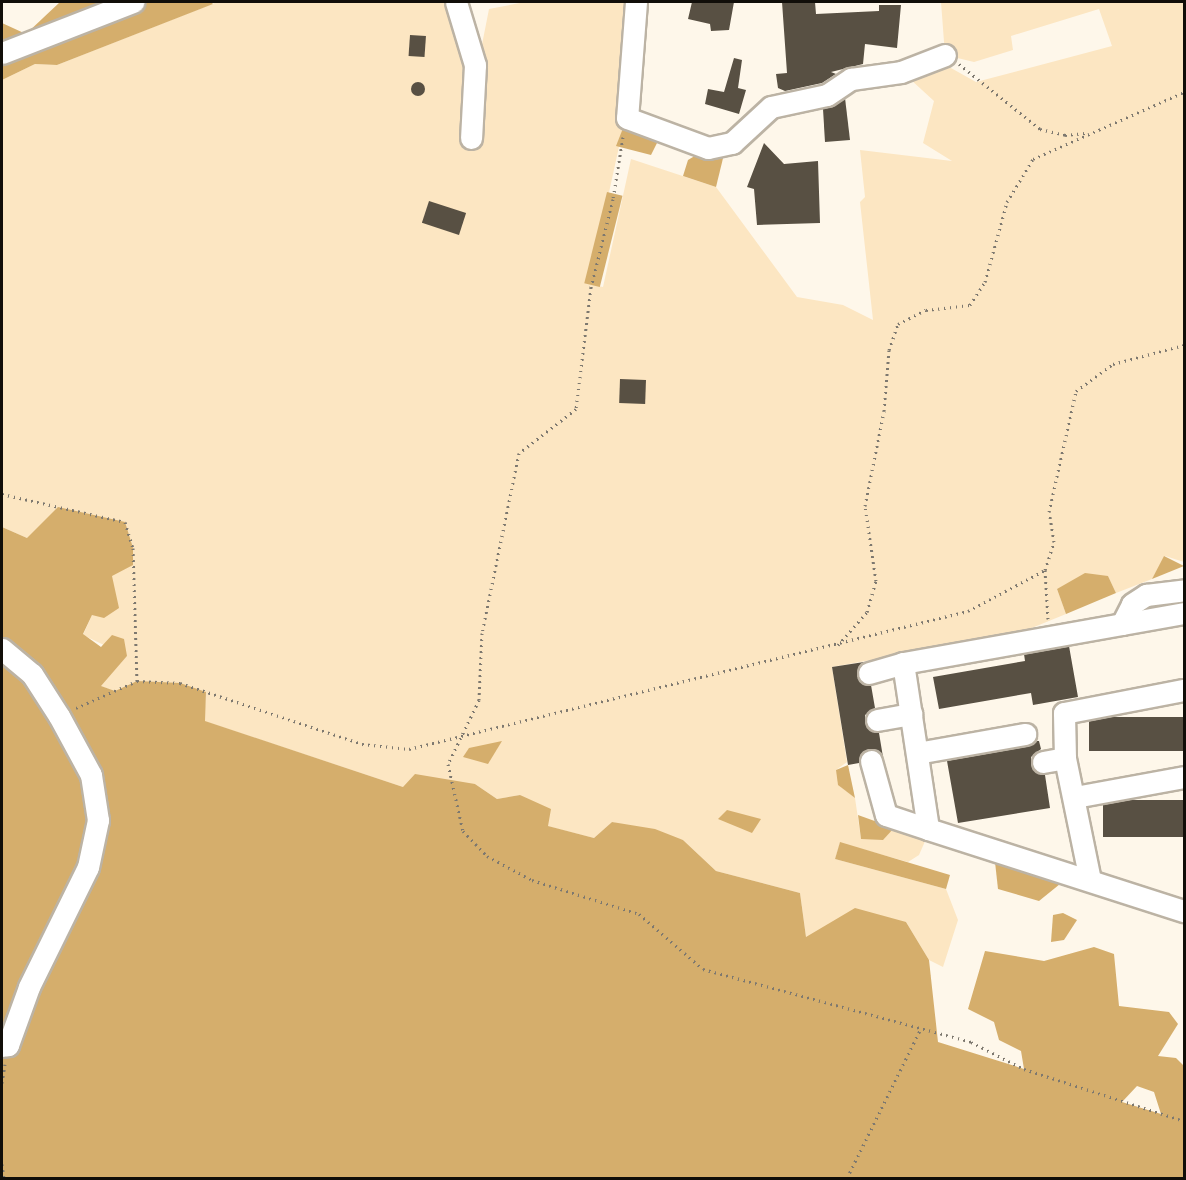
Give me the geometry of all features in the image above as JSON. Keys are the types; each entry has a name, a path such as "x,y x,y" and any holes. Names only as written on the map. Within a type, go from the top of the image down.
{"street":[{"path":"2,53 133,2"},
{"path":"457,2 475,65 471,138"},
{"path":"636,2 627,118 680,140 717,148 737,139 771,107 822,97 851,79 901,72 945,55"},
{"path":"1122,624 1132,604 1146,595 1185,590"},
{"path":"869,673 903,663 1185,613"},
{"path":"2,649 32,674 59,716 91,775 98,820 88,867 29,987 8,1045 2,1046"},
{"path":"903,663 928,829"},
{"path":"1090,880 1075,797 1065,758 1064,713 1185,690"},
{"path":"877,720 911,714"},
{"path":"917,753 1026,734"},
{"path":"1043,762 1065,758"},
{"path":"871,761 886,815 1185,911"},
{"path":"1075,797 1185,777"}],"path":[{"path":"945,55 1040,129 1065,135 1092,132"},
{"path":"837,646 867,612 876,580 865,507 884,411 889,350 898,324 926,310 970,305 985,282 1007,202 1033,159 1185,92"},
{"path":"627,118 613,199 591,287 576,409 519,453 482,633 479,700 457,739 448,764 463,831 487,856 532,880 639,914 703,969 971,1042 1024,1069 1185,1121"},
{"path":"1049,637 1045,570 1054,542 1049,512 1076,392 1113,364 1185,345"},
{"path":"2,494 125,522 133,549 137,681"},
{"path":"59,716 137,681 180,682 362,744 409,749 837,646 968,611 1045,570"},
{"path":"847,1179 921,1028"},
{"path":"2,1164 4,1179"}],"shaded area":[{"path":"60,2 211,2 213,4 57,65 35,64 2,80 2,23 26,34"},
{"path":"217,2 444,2 475,80 489,9 525,2 636,2 627,110 589,284 603,287 631,159 716,187 797,297 843,305 873,320 860,202 865,197 860,150 952,161 923,143 934,101 910,79 942,63 976,82 1112,46 1099,9 1011,36 1013,50 974,62 945,55 941,2 1184,2 1184,562 1165,556 1152,579 1116,593 1108,576 1057,589 1066,614 1017,634 832,667 847,762 836,770 841,787 855,798 861,839 894,828 926,839 919,855 908,862 840,843 835,859 946,889 958,920 943,967 929,960 906,922 806,937 800,893 716,871 683,840 612,822 594,838 547,826 520,795 497,799 475,784 403,787 204,721 206,692 137,681 115,691 100,686 127,656 83,635 92,615 27,538 2,527 2,80 35,64 57,65"},
{"path":"627,118 662,133 651,155 616,146"},
{"path":"726,146 716,187 683,176 688,160 708,148"},
{"path":"607,192 623,196 600,287 584,283"},
{"path":"58,507 125,522 133,548 133,565 112,576 119,608 104,618 92,615 83,634 101,647 112,635 124,639 127,656 101,686 115,691 137,681 180,683 206,692 205,721 403,787 415,774 475,784 497,799 520,795 551,809 548,826 594,838 612,822 655,829 683,840 716,871 800,893 806,937 855,908 906,922 929,960 938,1042 1024,1069 1021,1051 999,1040 994,1022 968,1009 985,951 1044,961 1094,947 1114,954 1119,1006 1169,1012 1178,1024 1158,1056 1176,1058 1184,1066 1184,1178 2,1178 2,527 27,538","holes":["1137,1086 1154,1092 1161,1114 1122,1102"]},
{"path":"1164,556 1184,566 1152,579"},
{"path":"1085,573 1108,576 1116,593 1066,614 1057,589"},
{"path":"502,741 488,764 463,757 469,748"},
{"path":"848,765 855,798 838,785 836,770"},
{"path":"727,810 761,819 752,833 718,819"},
{"path":"858,815 894,828 883,840 861,839"},
{"path":"840,842 950,875 946,889 835,859"},
{"path":"995,862 1060,884 1039,901 998,889"},
{"path":"1063,913 1077,920 1064,940 1051,942 1053,915"}],"building":[{"path":"692,2 734,2 729,30 711,31 710,24 688,19"},
{"path":"782,2 815,2 816,14 879,11 879,5 901,5 897,48 865,44 863,64 831,72 836,74 822,83 785,91 778,88 776,74 787,73"},
{"path":"410,35 426,36 424,57 409,56"},
{"path":"734,58 742,60 738,88 746,90 739,114 705,104 708,89 724,92"},
{"path":"415,82 421,82 425,89 421,96 415,96 411,92 411,86"},
{"path":"845,98 850,140 825,142 823,109"},
{"path":"764,143 784,164 818,161 820,223 757,225 754,189 747,187"},
{"path":"429,201 466,213 459,235 422,223"},
{"path":"620,379 646,380 645,404 619,403"},
{"path":"1069,646 1078,697 1033,705 1031,693 939,709 933,677 1025,661 1024,654"},
{"path":"864,662 857,676 871,685 875,708 865,715 865,723 879,733 883,757 868,749 859,763 848,765 832,667"},
{"path":"1089,717 1184,717 1184,751 1089,751"},
{"path":"1039,741 1041,749 1031,757 1031,765 1045,775 1050,808 958,823 947,761"},
{"path":"1103,800 1184,800 1184,837 1103,837"}]}
